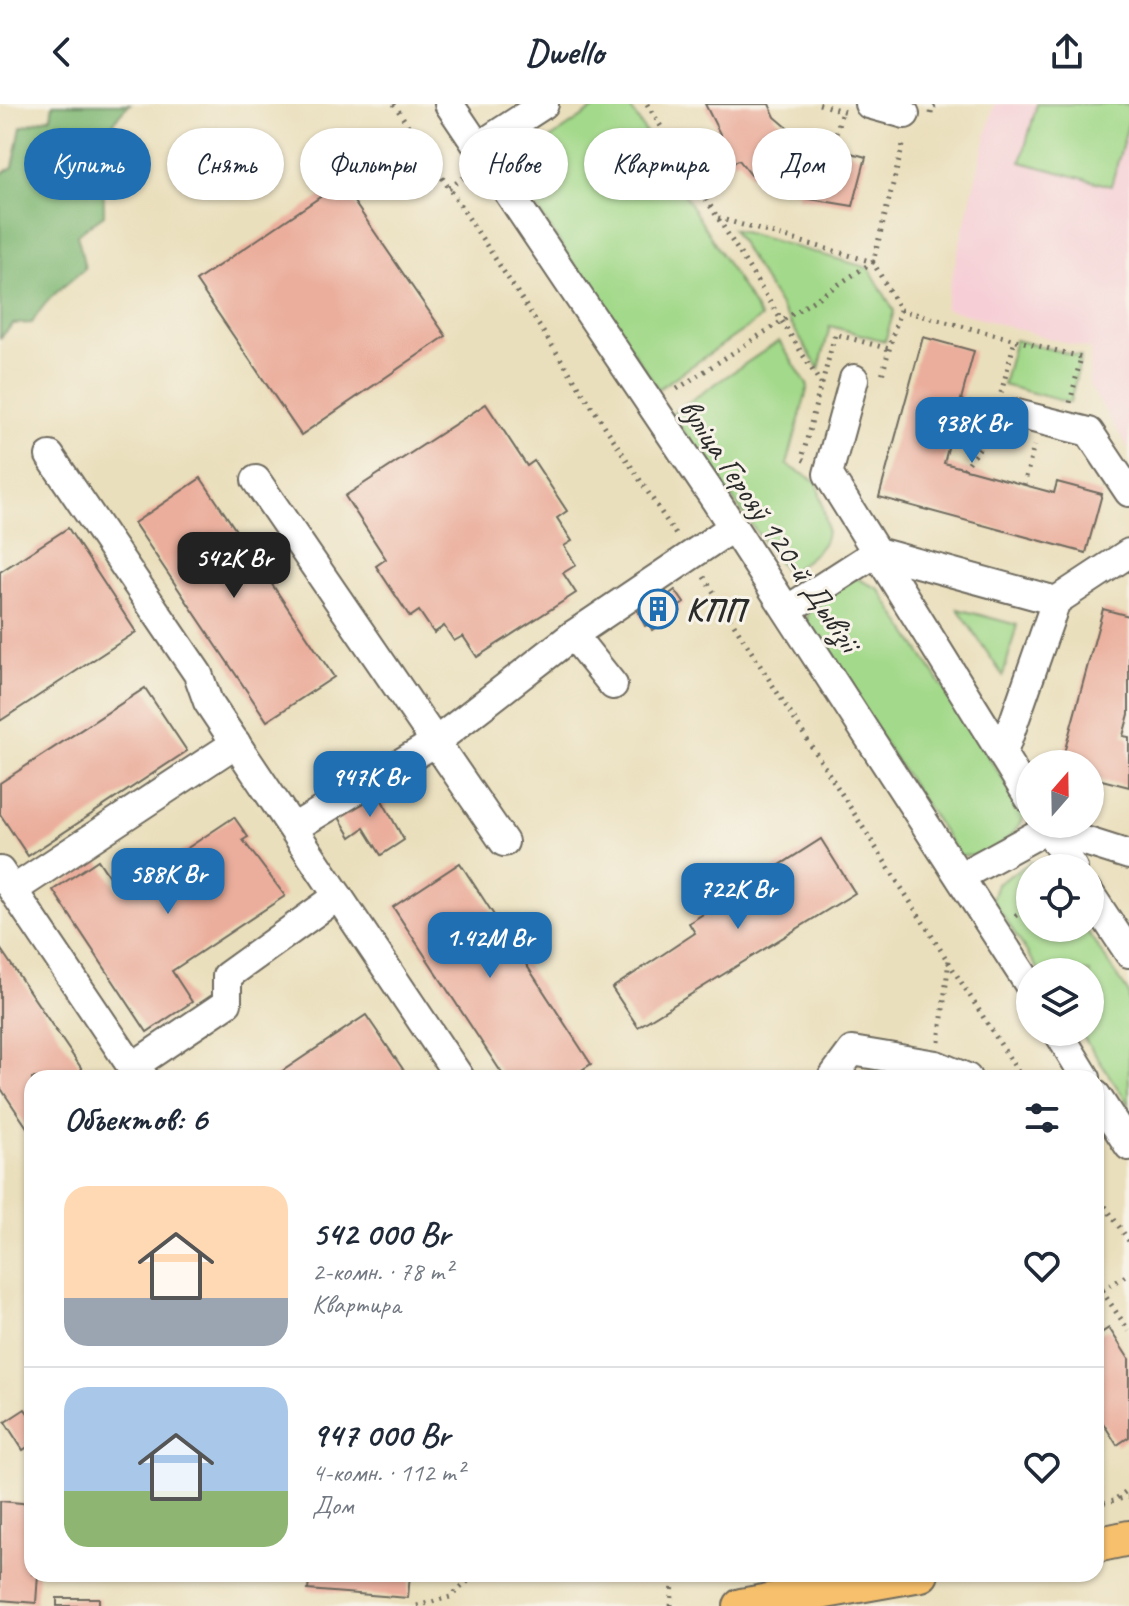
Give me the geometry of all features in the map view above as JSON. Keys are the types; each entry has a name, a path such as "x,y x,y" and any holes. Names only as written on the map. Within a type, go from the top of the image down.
{"main road":[{"path":"1104,1543 1129,1538"},
{"path":"741,1606 794,1584 819,1582"}],"street":[{"name":"вуліца Герояў 120-й Дывізіі","path":"449,104 465,128"},
{"path":"507,128 544,104"},
{"path":"869,104 904,128"},
{"name":"вуліца Герояў 120-й Дывізіі","path":"514,200 733,527 1016,964"},
{"path":"866,385 828,474 1016,775"},
{"path":"1007,412 1089,432 1129,492"},
{"path":"50,456 198,674 208,702 295,827 455,1070"},
{"path":"256,480 504,842"},
{"path":"295,827 434,743 573,635 733,527"},
{"path":"787,610 877,552 1056,601"},
{"path":"1003,753 1056,601 1129,553"},
{"path":"573,635 613,685"},
{"path":"136,1070 6,880 236,743"},
{"path":"961,876 1026,838"},
{"path":"1080,838 1129,855"},
{"path":"142,1070 227,1003 227,976 338,896"},
{"path":"1104,915 1129,953"},
{"path":"1067,1046 1081,1070"},
{"path":"838,1070 852,1051 936,1065 948,1070"},
{"path":"1104,1111 1129,1146"}],"path":[{"path":"394,104 690,555 1017,1070"},
{"path":"647,104 821,384"},
{"path":"837,128 842,111"},
{"path":"866,385 889,349 900,310 873,262 904,128"},
{"path":"718,218 873,262"},
{"path":"677,389 873,262"},
{"path":"900,310 1081,357 1070,403"},
{"path":"828,474 802,459 835,334 889,349"},
{"path":"964,469 1007,412 1015,340"},
{"path":"961,401 1007,412"},
{"path":"1024,485 1034,446"},
{"path":"936,1065 949,959"},
{"path":"1104,1205 1129,1241"},
{"path":"1104,1289 1129,1274"},
{"path":"1104,1298 1129,1331"},
{"path":"1114,1500 1129,1489"},
{"path":"1104,1502 1129,1497"},
{"path":"417,1606 450,1597 467,1582"},
{"path":"671,1606 673,1582"}],"shaded area":[{"path":"994,104 1129,104 1129,449 1089,385 1091,350 944,308"}],"green space":[{"path":"53,104 130,104 119,114 112,128 24,128 24,200 104,200 104,215 77,234 85,268 50,299 32,323 13,324 0,338 0,174 13,167 21,127 51,117"},
{"path":"601,104 628,104 643,128 584,128 584,200 688,200 761,318 658,389 531,200 568,200 566,128"},
{"path":"1037,104 1129,104 1129,121 1111,186 1021,162"},
{"path":"732,229 869,268 894,311 885,341 830,326 819,369"},
{"path":"1015,340 1081,357 1070,403 1003,385"},
{"path":"779,341 808,386 787,465 817,482 827,526 823,543 817,551 790,572 785,571 671,414"},
{"path":"854,577 879,589 1016,799 1016,829 999,846 980,854 959,855 805,624 811,606"},
{"path":"958,609 1017,625 1003,676"},
{"path":"1016,872 1016,936 992,899 997,884"},
{"path":"1020,942 1094,942 1129,994 1129,1105 1089,1046 1104,1046 1104,958 1031,958"}],"building":[{"path":"705,104 769,104 775,117 788,128 752,128 752,175 739,160 736,161 736,128 717,128"},
{"path":"852,153 866,157 853,206 816,200 852,200"},
{"path":"316,200 353,200 446,336 301,435 196,281"},
{"path":"923,337 974,351 944,463 1054,493 1057,482 1102,494 1086,553 879,497"},
{"path":"486,404 527,466 534,461 567,511 557,518 572,541 564,546 576,565 563,573 576,593 477,657 463,636 454,641 444,626 434,633 419,611 410,617 376,566 386,559 345,496"},
{"path":"201,478 334,677 267,721 134,523"},
{"path":"68,528 136,632 0,721 0,572"},
{"name":"КПП","path":"663,587 668,595 675,590 684,603 677,608 680,611 652,630 649,624 645,626 635,605"},
{"path":"1103,609 1129,616 1129,714 1123,736 1129,737 1129,787 1104,781 1104,750 1065,750"},
{"path":"145,688 187,751 28,856 0,814 0,783"},
{"path":"373,784 404,840 381,855 364,828 351,837 334,809"},
{"path":"234,817 248,837 243,840 285,896 172,971 192,1002 147,1032 53,890 98,860 120,893"},
{"path":"821,839 855,893 638,1027 612,988 695,933 689,923"},
{"path":"460,863 591,1064 582,1070 500,1070 393,907"},
{"path":"0,948 83,1070 24,1070 24,1123 0,1087"},
{"path":"366,1015 404,1070 284,1070"},
{"path":"1109,1328 1129,1359 1129,1437 1117,1445 1104,1425 1104,1331"},
{"path":"24,1410 24,1449 23,1450 5,1422"},
{"path":"0,1501 24,1503 24,1582 37,1582 36,1603 0,1600"},
{"path":"309,1582 409,1582 408,1598 308,1590"},
{"path":"57,1598 99,1598 99,1606 57,1606"}],"place":[{"name":"КПП","path":"658,609"}]}
